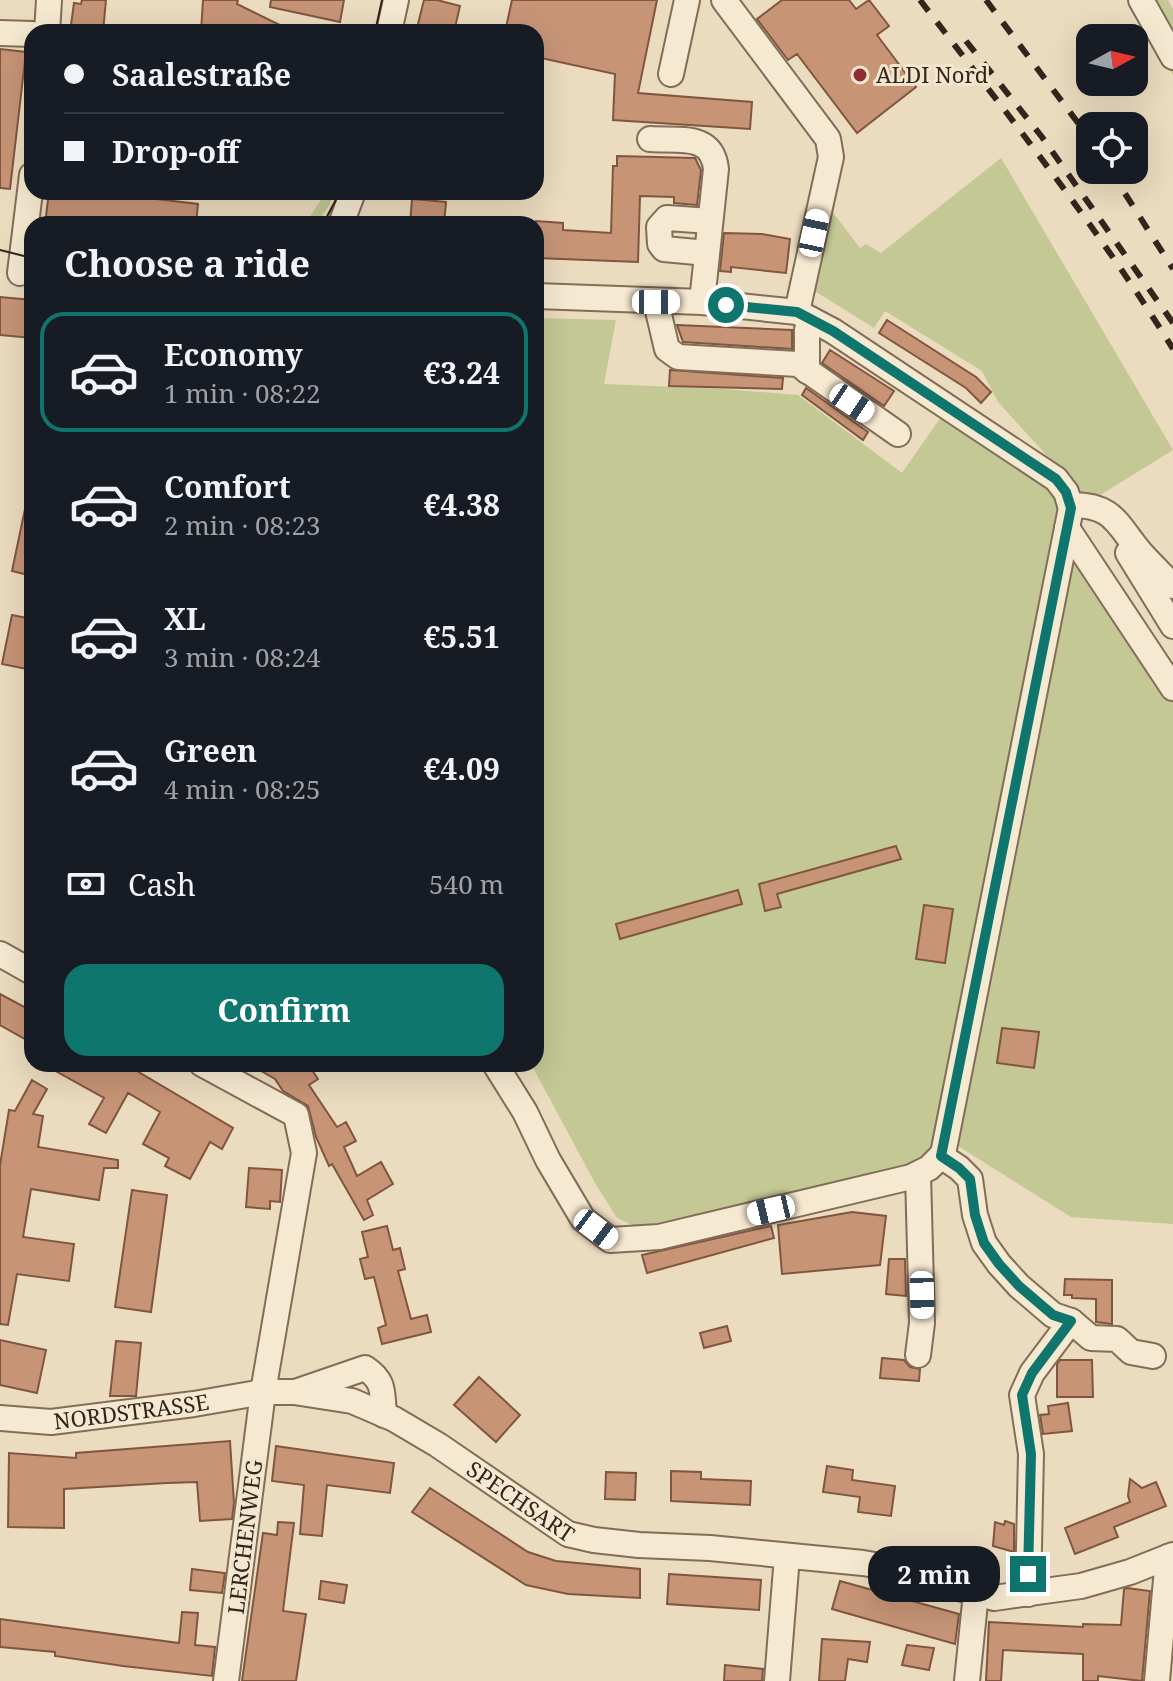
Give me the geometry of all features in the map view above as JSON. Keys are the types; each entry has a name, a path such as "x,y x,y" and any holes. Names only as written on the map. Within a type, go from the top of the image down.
{"street":[{"path":"48,24 49,0"},
{"path":"391,24 396,0"},
{"path":"671,74 687,0"},
{"path":"724,0 828,139 831,157 803,316 807,371"},
{"path":"1141,0 1173,57"},
{"path":"0,33 24,34"},
{"path":"650,139 700,143 711,150 716,169 702,302"},
{"path":"707,253 664,249 660,244 659,227 667,218 710,221"},
{"path":"17,273 24,227"},
{"path":"544,296 702,302 803,316 833,331 1056,479 1069,517 1173,688"},
{"path":"656,302 667,349 678,357 798,364 898,434"},
{"path":"1069,517 1102,511 1115,518 1127,546 1173,626"},
{"path":"500,1072 583,1219 610,1240 659,1237 918,1174 929,1168 941,1156 1069,517"},
{"path":"1127,546 1173,586"},
{"path":"0,954 24,968"},
{"path":"217,1072 296,1115 304,1153 263,1392"},
{"path":"941,1156 970,1179 975,1215 984,1243 1019,1286 1053,1315 1071,1321 1091,1338 1117,1339 1131,1352 1153,1356"},
{"path":"918,1174 922,1323 918,1355"},
{"path":"1028,1594 1031,1454 1022,1395 1032,1373 1071,1321"},
{"path":"294,1392 365,1368 377,1376 382,1388 384,1415"},
{"name":"SPECHSART","path":"263,1392 294,1392 352,1401 384,1415 438,1445 568,1534 594,1540 863,1563 922,1573 994,1598 1081,1586 1170,1556"},
{"name":"NORDSTRASSE","path":"0,1418 51,1422 263,1392"},
{"name":"LERCHENWEG","path":"226,1681 263,1392"},
{"path":"777,1681 787,1556"},
{"path":"1157,1681 1170,1556"},
{"path":"967,1681 976,1593"}],"green space":[{"path":"1132,0 1168,0 1173,9 1173,75 1148,24"},
{"path":"1001,158 1173,450 1089,502 998,402 982,371 885,311 874,328 813,290 831,210 860,248 866,244 881,253"},
{"path":"321,200 331,200 322,216 310,216"},
{"path":"544,318 616,320 604,384 798,395 902,473 943,414 1068,497 1063,560 1098,566 1173,680 1173,1224 1071,1217 958,1146 944,1163 641,1229 617,1218 535,1072 544,1072"}],"building":[{"path":"82,0 106,0 104,24 71,24 74,3 81,4"},
{"path":"203,0 238,0 237,4 278,24 202,24"},
{"path":"271,0 344,0 340,22 270,7"},
{"path":"424,0 460,6 456,24 418,24"},
{"path":"512,0 657,0 638,93 752,102 750,129 613,120 615,74 544,59 544,24 507,24"},
{"name":"ALDI Nord","path":"782,0 849,0 856,9 869,0 889,26 877,35 916,87 857,133 797,54 788,60 757,19"},
{"path":"0,49 24,52 24,69 10,189 0,188"},
{"path":"617,156 695,158 701,170 697,205 674,203 674,197 640,196 638,262 544,258 544,222 563,223 563,230 611,233 613,166 617,166"},
{"path":"48,200 164,200 198,204 197,216 46,216"},
{"path":"412,200 446,202 445,216 411,216"},
{"path":"724,233 762,234 790,239 786,273 731,267 731,272 720,271"},
{"path":"0,297 24,299 24,337 0,335"},
{"path":"887,320 976,377 991,392 981,403 966,388 879,333"},
{"path":"677,325 792,330 792,349 683,342"},
{"path":"830,350 894,391 884,406 822,363"},
{"path":"670,370 783,378 782,389 669,386"},
{"path":"806,388 868,432 863,440 802,395"},
{"path":"24,514 24,574 12,571"},
{"path":"12,615 24,617 24,668 2,664"},
{"path":"896,846 901,859 777,894 781,907 765,911 759,884"},
{"path":"738,890 742,904 620,939 616,924"},
{"path":"924,905 953,909 945,963 916,959"},
{"path":"0,994 24,1007 24,1038 0,1025"},
{"path":"1002,1028 1039,1032 1034,1068 997,1063"},
{"path":"57,1072 138,1072 233,1128 222,1149 210,1142 190,1179 165,1166 169,1158 143,1144 160,1112 128,1093 106,1133 89,1124 104,1098"},
{"path":"263,1072 313,1072 318,1079 309,1085 337,1127 346,1122 356,1141 344,1147 357,1176 381,1162 393,1184 367,1200 373,1215 364,1220 332,1164 329,1166 316,1137 308,1106 283,1091 275,1079"},
{"path":"32,1080 47,1089 33,1114 43,1116 38,1147 118,1160 118,1168 104,1168 99,1200 31,1189 23,1237 74,1244 69,1281 17,1274 8,1325 0,1324 0,1165 9,1110 15,1111"},
{"path":"249,1168 282,1170 280,1202 270,1201 270,1209 246,1207"},
{"path":"132,1190 167,1195 151,1312 115,1307"},
{"path":"852,1212 886,1216 880,1265 782,1274 778,1225"},
{"path":"387,1226 393,1250 400,1248 405,1269 398,1271 411,1319 427,1315 431,1332 382,1344 378,1328 386,1325 374,1277 365,1279 360,1259 368,1257 362,1232"},
{"path":"771,1226 774,1238 647,1273 642,1255"},
{"path":"889,1259 905,1259 906,1296 886,1294"},
{"path":"1065,1279 1112,1280 1112,1324 1096,1322 1096,1299 1064,1295"},
{"path":"727,1326 731,1341 704,1348 700,1333"},
{"path":"0,1340 46,1350 37,1393 0,1385"},
{"path":"116,1341 141,1343 136,1396 110,1396"},
{"path":"882,1358 904,1360 910,1367 920,1369 919,1381 880,1378"},
{"path":"1060,1360 1092,1360 1093,1397 1057,1397 1057,1364"},
{"path":"479,1377 520,1415 496,1442 454,1405"},
{"path":"1068,1403 1072,1431 1043,1434 1040,1415 1049,1414 1048,1406"},
{"path":"230,1441 234,1503 232,1519 200,1521 197,1482 167,1483 64,1489 64,1528 8,1527 9,1453 76,1458 76,1453"},
{"path":"276,1446 394,1463 390,1493 327,1485 322,1536 300,1534 304,1485 272,1481"},
{"path":"827,1466 853,1470 852,1480 895,1486 891,1516 858,1512 860,1497 823,1492"},
{"path":"671,1471 701,1472 701,1479 751,1481 750,1505 671,1501"},
{"path":"606,1472 636,1473 635,1500 605,1499"},
{"path":"1130,1479 1142,1488 1156,1482 1166,1506 1114,1527 1118,1537 1075,1554 1065,1528 1130,1502"},
{"path":"430,1488 528,1552 556,1561 640,1569 640,1598 568,1594 526,1585 412,1512"},
{"path":"1005,1521 1014,1524 1014,1552 993,1546 995,1522 1004,1525"},
{"path":"278,1522 294,1523 283,1611 306,1614 296,1681 242,1681 263,1533 277,1535"},
{"path":"192,1569 225,1573 222,1593 190,1590"},
{"path":"669,1574 761,1580 759,1610 667,1604"},
{"path":"321,1581 347,1585 344,1603 319,1599"},
{"path":"840,1581 959,1614 955,1644 832,1609"},
{"path":"1124,1589 1150,1591 1142,1681 1098,1676 1098,1681 1083,1681 1083,1654 1003,1650 1001,1681 986,1681 989,1622 1083,1627 1083,1624 1121,1625"},
{"path":"182,1612 198,1613 195,1645 215,1647 212,1676 55,1656 55,1652 0,1647 0,1619 179,1643"},
{"path":"822,1639 870,1642 867,1662 848,1659 845,1681 819,1681"},
{"path":"907,1645 934,1648 929,1670 902,1665"},
{"path":"725,1665 763,1669 762,1681 724,1681"}],"tram line":[{"path":"377,24 382,0"},
{"path":"327,216 336,200"},
{"path":"0,250 24,256"}],"railway":[{"path":"920,0 1083,215 1173,349"},
{"path":"986,0 1076,120"},
{"path":"966,41 1042,137 1173,323"},
{"path":"1119,184 1173,269"}],"place":[{"name":"ALDI Nord","path":"860,75"}],"route":[{"path":"726,305 797,312 833,331 1056,479 1066,492 1071,508 941,1156 970,1179 975,1215 984,1243 999,1264 1053,1315 1071,1321 1032,1373 1022,1395 1031,1454 1028,1574"}]}
